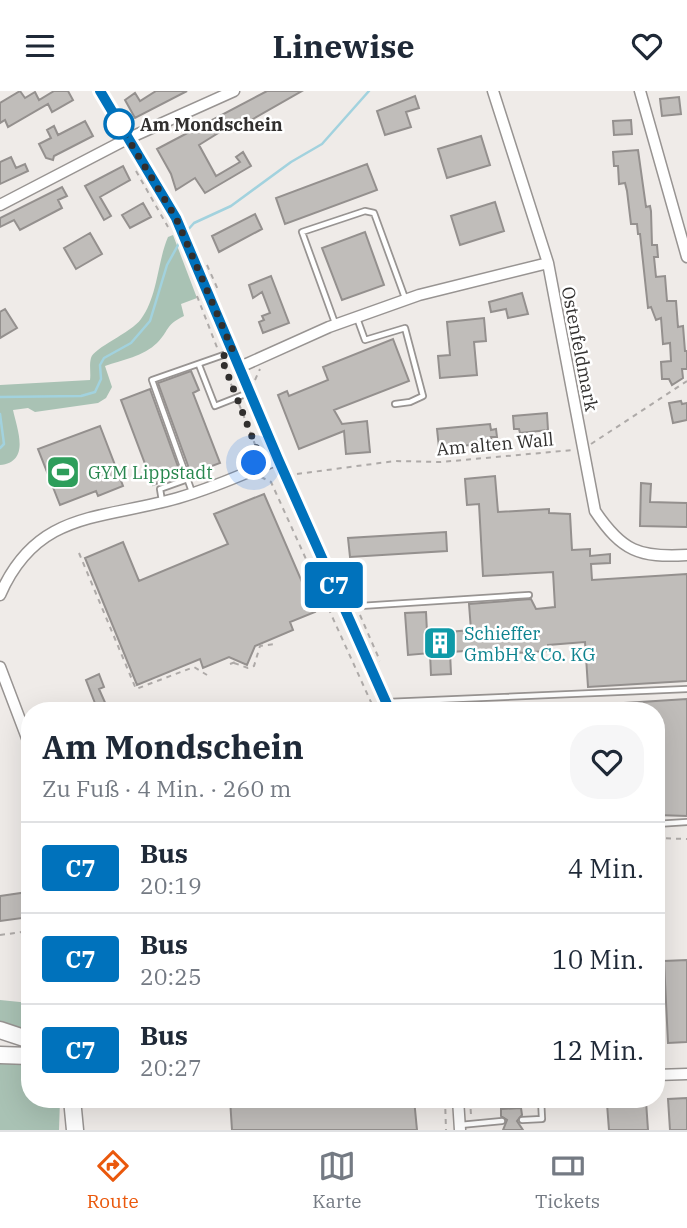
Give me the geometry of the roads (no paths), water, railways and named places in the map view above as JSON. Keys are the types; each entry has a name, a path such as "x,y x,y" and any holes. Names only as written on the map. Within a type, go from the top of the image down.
{"highway":[{"path":"0,1030 21,1037"},
{"path":"0,1055 21,1056"},
{"path":"66,1108 67,1130"},
{"path":"73,1108 75,1130"}],"street":[{"path":"100,91 181,230 286,478 387,702"},
{"path":"0,205 127,139 234,91"},
{"name":"Ostenfeldmark","path":"493,91 548,263 595,511 613,538 640,552 663,556 687,555"},
{"path":"640,91 687,257"},
{"path":"240,367 335,324 406,299 548,263"},
{"path":"0,595 10,570 31,546 50,531 78,519 193,493 278,459"},
{"path":"0,667 21,722"},
{"path":"665,1075 687,1074"},
{"path":"459,1108 460,1127"}],"lane":[{"path":"335,324 302,232 365,211 374,213 406,299"},
{"path":"356,317 365,339 405,328 423,396 410,402 395,404"},
{"path":"193,493 152,382 233,351"},
{"path":"199,365 215,406 250,393"},
{"path":"162,502 160,489 188,479"},
{"path":"345,608 355,604 529,595"},
{"path":"459,702 687,689"},
{"path":"665,823 687,822"},
{"path":"522,1120 542,1119 541,1108"},
{"path":"460,1127 502,1121"}],"waterway":[{"path":"186,232 194,223 231,206 291,162 322,144 369,91"},
{"path":"0,397 81,396 95,392 101,379 100,365 104,358 131,343 150,321 167,265 182,238"},
{"path":"0,414 4,444 0,448"}],"place":[{"name":"Am Mondschein","path":"119,124"},
{"name":"GYM Lippstadt","path":"63,472"},
{"name":"Schieffer GmbH & Co. KG","path":"440,643"}]}
